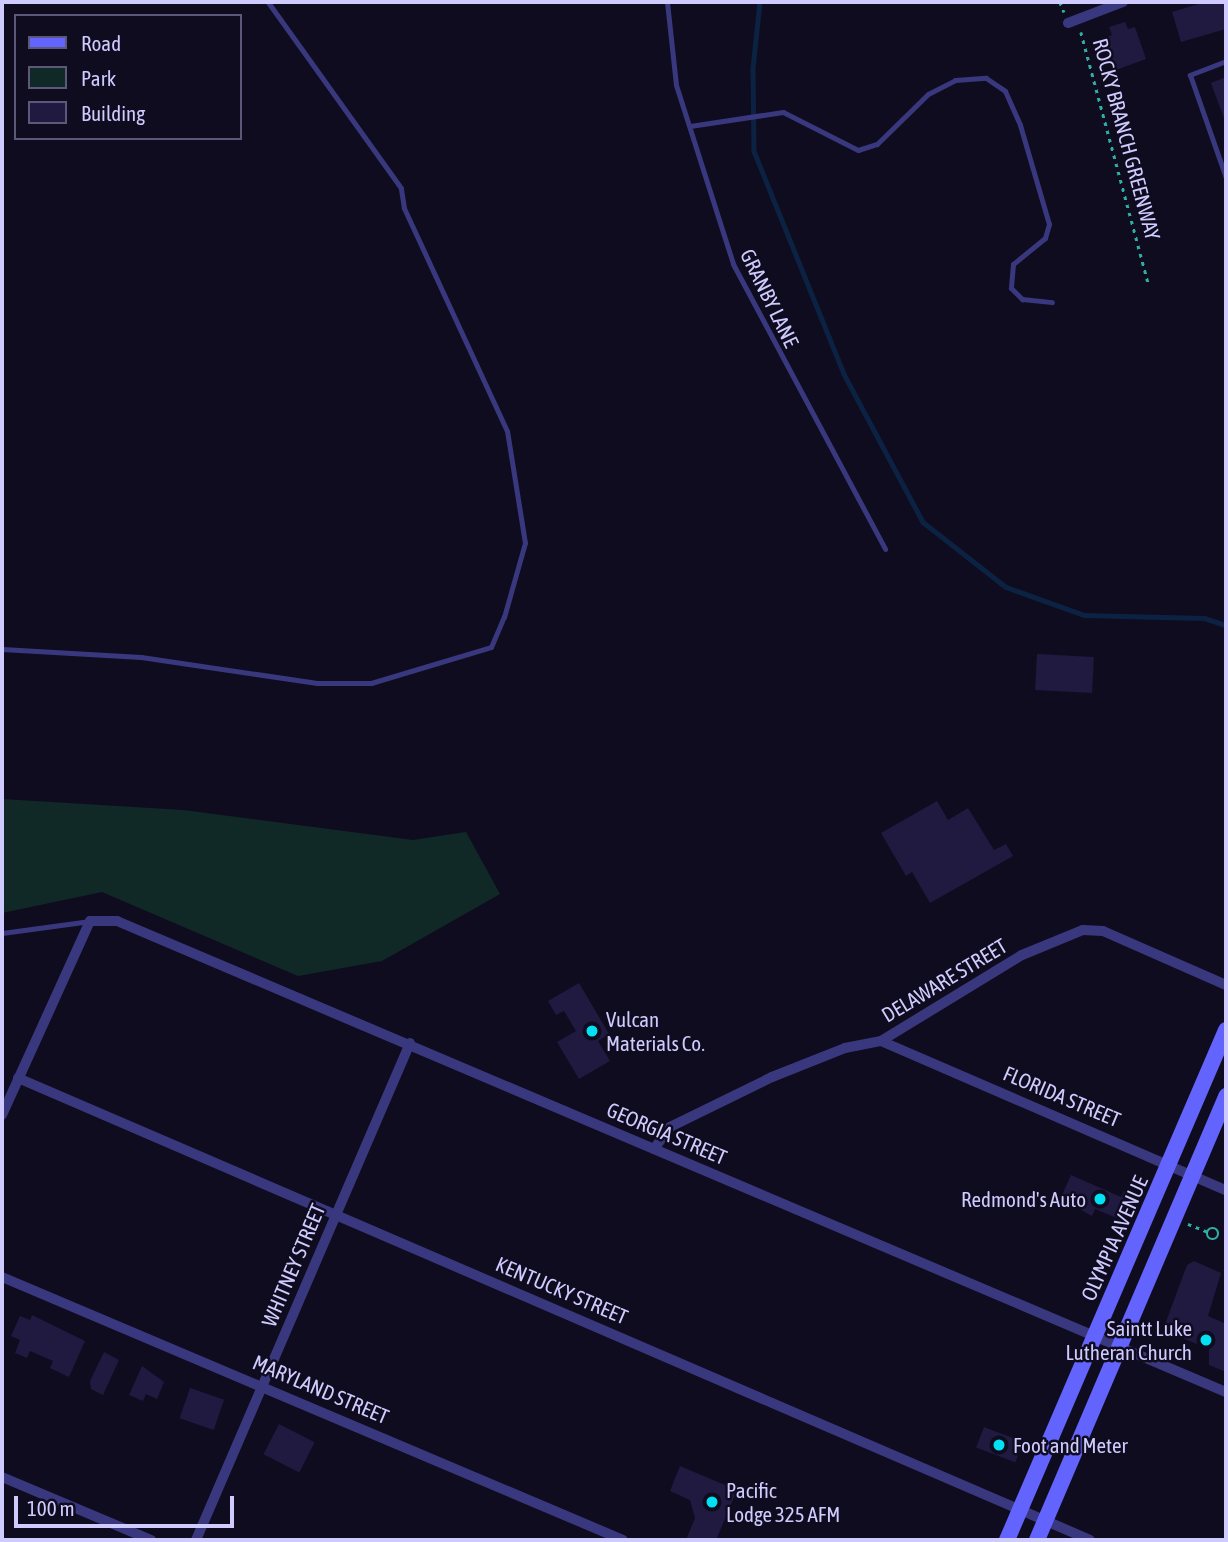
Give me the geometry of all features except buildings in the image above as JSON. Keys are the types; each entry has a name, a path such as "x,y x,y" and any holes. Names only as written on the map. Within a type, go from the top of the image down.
{"main road":[{"name":"OLYMPIA AVENUE","path":"1007,1540 1226,1030"},
{"path":"1037,1540 1226,1096"}],"street":[{"path":"1073,21 1123,2"},
{"path":"2,1115 89,921"},
{"name":"GEORGIA STREET","path":"89,921 140,927 654,1149 1095,1333 1226,1392"},
{"name":"DELAWARE STREET","path":"654,1149 670,1127 772,1077 845,1048 881,1041 1022,955 1083,930 1103,931 1226,985"},
{"name":"FLORIDA STREET","path":"881,1041 1171,1162 1226,1190"},
{"name":"WHITNEY STREET","path":"196,1540 410,1044"},
{"name":"KENTUCKY STREET","path":"18,1078 1090,1540"},
{"name":"MARYLAND STREET","path":"2,1277 264,1385 623,1540"},
{"path":"2,1477 150,1540"}],"lane":[{"path":"2,649 141,657 317,683 371,683 491,647 504,617 524,542 507,431 404,208 401,188 268,2"},
{"name":"GRANBY LANE","path":"667,2 676,85 733,264 885,549"},
{"path":"1226,61 1190,75 1226,178"},
{"path":"690,127 783,112 858,150 877,144 928,94 955,80 986,78 1005,91 1049,224 1045,238 1013,264 1012,288 1023,299 1052,302"},
{"path":"2,933 89,921"}],"path":[{"name":"ROCKY BRANCH GREENWAY","path":"1073,21 1149,286"},
{"path":"1176,1218 1208,1232"}],"green space":[{"path":"2,799 183,810 413,840 466,832 500,894 382,961 298,976 102,892 2,913"}],"waterway":[{"path":"760,2 753,69 754,151 844,374 923,522 1006,587 1084,615 1204,618 1226,625"}],"place":[{"name":"Vulcan Materials Co.","path":"592,1031"},
{"name":"Redmond's Auto","path":"1100,1199"},
{"name":"Saintt Luke Lutheran Church","path":"1206,1340"},
{"name":"Foot and Meter","path":"999,1445"},
{"name":"Pacific Lodge 325 AFM","path":"712,1502"}]}
